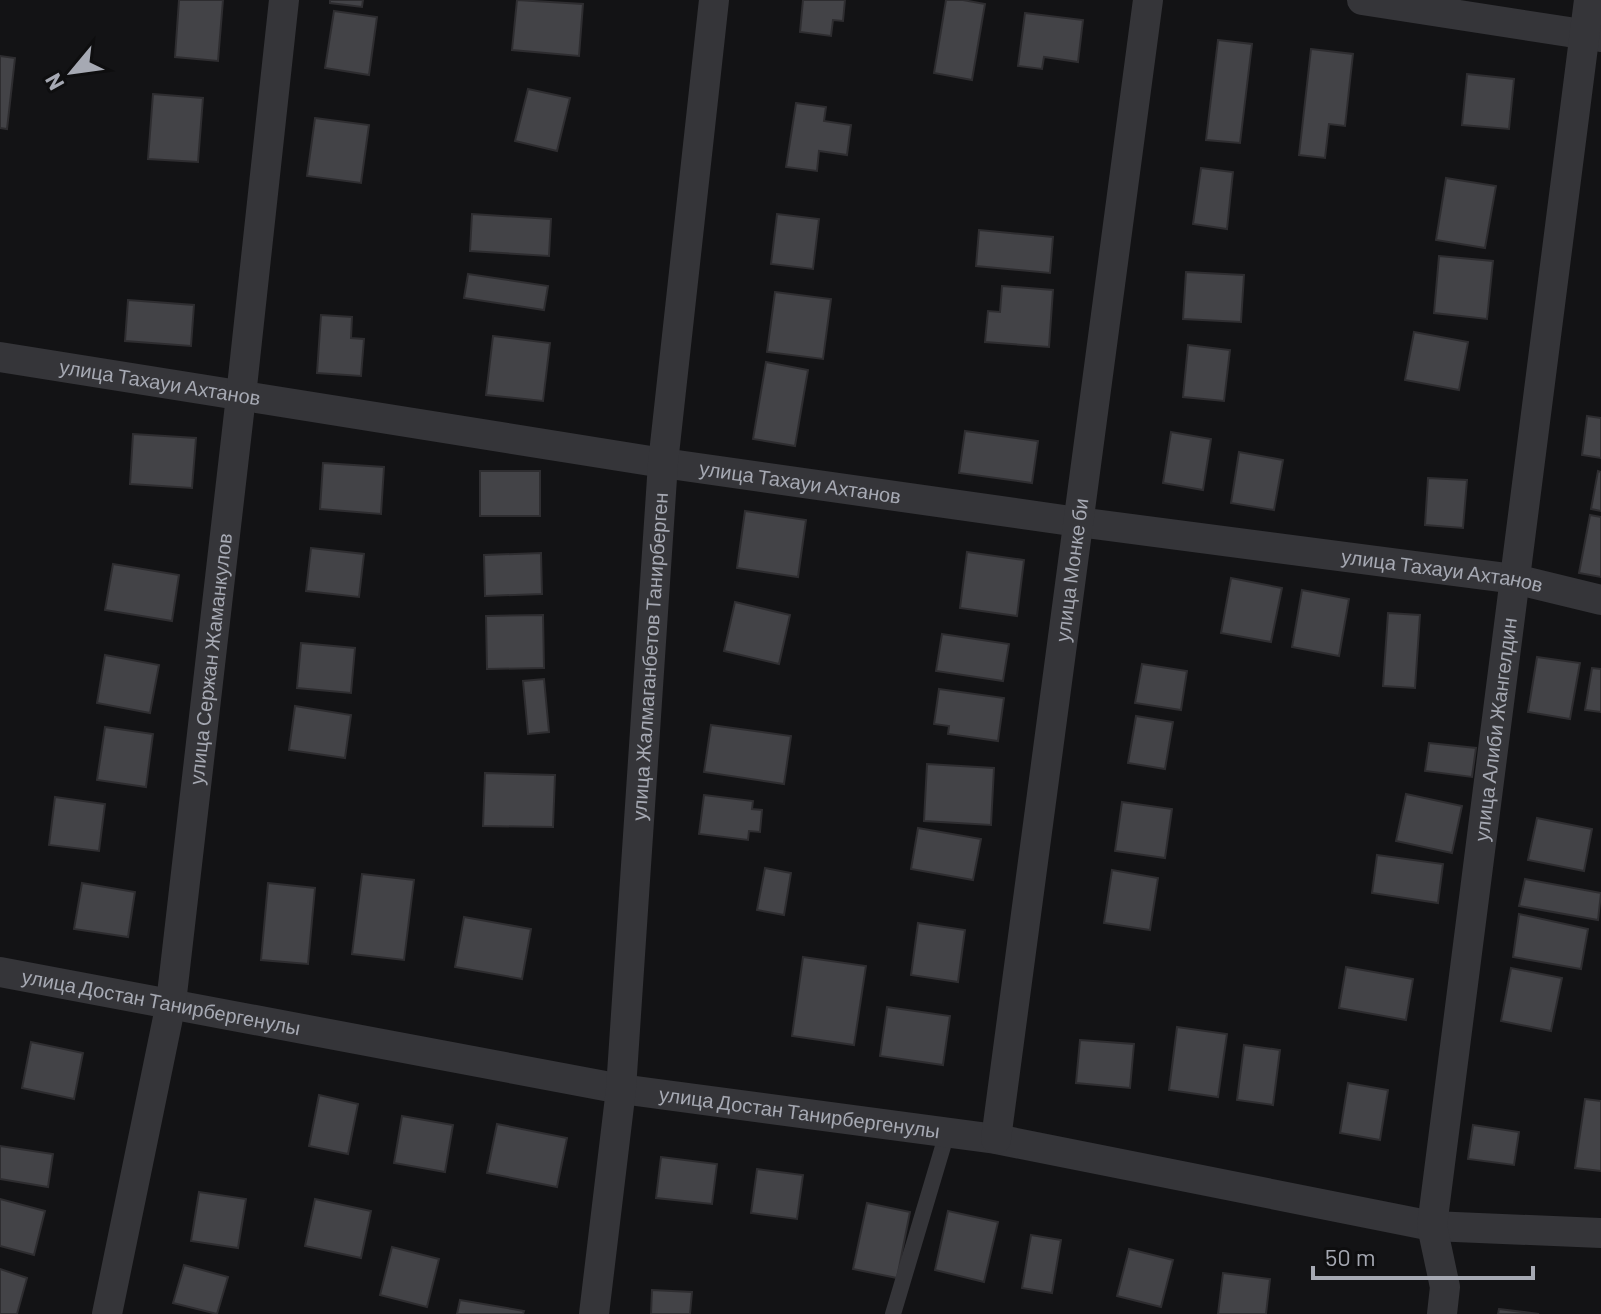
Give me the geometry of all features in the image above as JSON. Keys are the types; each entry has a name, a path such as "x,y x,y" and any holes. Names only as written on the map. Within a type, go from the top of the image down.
{"street":[{"name":"улица Сержан Жаманкулов","path":"107,1314 171,1003 284,0"},
{"name":"улица Жалмаганбетов Танирберген","path":"594,1314 621,1089 663,463 714,0"},
{"name":"улица Монке би","path":"996,1139 1148,0"},
{"path":"1362,0 1593,36"},
{"name":"улица Алиби Жангелдин","path":"1442,1314 1445,1287 1432,1226 1515,579 1593,36 1589,0"},
{"name":"улица Тахауи Ахтанов","path":"0,357 663,463 1078,522 1515,579 1601,600"},
{"name":"улица Достан Танирбергенулы","path":"0,972 621,1089 996,1139 1432,1226 1601,1233"}],"lane":[{"path":"893,1314 947,1133"}],"building":[{"path":"179,0 223,0 218,61 175,57"},
{"path":"330,0 363,0 362,7 330,3"},
{"path":"517,0 583,4 579,56 512,50"},
{"path":"803,0 845,0 843,21 833,20 831,36 800,32"},
{"path":"946,0 985,4 972,80 934,73"},
{"path":"334,11 377,17 369,75 325,68"},
{"path":"1025,13 1083,20 1078,62 1044,57 1042,69 1018,66"},
{"path":"1218,40 1252,44 1240,143 1206,140"},
{"path":"1311,49 1353,54 1345,126 1329,124 1325,158 1299,155"},
{"path":"0,56 15,58 7,129 0,128"},
{"path":"1467,74 1514,79 1509,129 1462,125"},
{"path":"528,89 570,98 557,151 515,141"},
{"path":"153,94 203,98 198,162 148,159"},
{"path":"796,103 826,107 824,121 851,125 847,155 819,151 817,171 786,167"},
{"path":"315,118 369,125 361,183 307,176"},
{"path":"1201,168 1233,172 1227,229 1193,224"},
{"path":"1446,178 1496,186 1485,248 1436,240"},
{"path":"472,214 551,219 549,256 470,251"},
{"path":"777,214 819,219 813,269 771,264"},
{"path":"979,230 1053,237 1050,273 976,266"},
{"path":"1439,256 1493,261 1487,319 1434,313"},
{"path":"1186,272 1244,275 1241,322 1183,319"},
{"path":"468,274 548,286 544,310 464,298"},
{"path":"1002,286 1053,290 1049,347 985,342 988,311 1000,312"},
{"path":"775,292 831,299 823,359 767,352"},
{"path":"128,300 194,305 191,346 125,341"},
{"path":"321,315 352,317 351,338 364,339 361,376 317,373"},
{"path":"1414,332 1468,342 1459,390 1405,380"},
{"path":"493,336 550,343 543,401 486,395"},
{"path":"1188,345 1230,350 1224,401 1183,397"},
{"path":"766,362 808,370 795,446 753,439"},
{"path":"1587,416 1601,418 1601,458 1582,455"},
{"path":"965,431 1038,441 1032,483 959,473"},
{"path":"1171,432 1211,439 1203,490 1163,483"},
{"path":"133,434 196,438 192,488 130,484"},
{"path":"1239,452 1283,460 1274,510 1231,503"},
{"path":"323,463 384,467 381,514 320,509"},
{"path":"480,471 540,471 540,516 480,516"},
{"path":"1598,471 1601,472 1601,511 1591,509"},
{"path":"1428,478 1467,480 1463,528 1425,525"},
{"path":"745,511 806,520 798,577 737,568"},
{"path":"1590,515 1601,517 1601,577 1579,573"},
{"path":"311,548 364,554 359,597 306,591"},
{"path":"967,552 1024,560 1017,616 960,608"},
{"path":"541,553 542,594 485,596 484,555"},
{"path":"113,564 179,575 172,621 105,610"},
{"path":"1231,578 1282,588 1271,642 1221,633"},
{"path":"1302,590 1349,599 1339,656 1292,647"},
{"path":"735,602 790,615 779,664 724,651"},
{"path":"1388,613 1420,615 1415,688 1383,686"},
{"path":"543,615 544,668 487,669 486,616"},
{"path":"942,634 1009,644 1003,681 936,671"},
{"path":"301,643 355,648 351,693 297,688"},
{"path":"105,655 159,665 150,713 97,703"},
{"path":"1537,657 1580,663 1570,719 1528,712"},
{"path":"1142,664 1187,671 1181,710 1135,703"},
{"path":"1592,668 1601,669 1601,712 1585,710"},
{"path":"544,679 549,732 528,734 523,681"},
{"path":"939,689 1004,698 998,741 948,734 949,726 934,724"},
{"path":"295,706 351,715 345,758 289,750"},
{"path":"1136,716 1173,722 1165,769 1128,763"},
{"path":"711,725 791,736 784,784 704,772"},
{"path":"105,727 153,734 146,787 97,780"},
{"path":"1429,743 1476,748 1472,777 1425,771"},
{"path":"927,764 994,768 991,825 924,821"},
{"path":"485,773 555,775 553,827 483,826"},
{"path":"1406,794 1462,806 1452,853 1396,841"},
{"path":"704,795 753,801 752,809 762,810 760,832 749,831 748,840 699,834"},
{"path":"55,797 105,804 99,851 49,845"},
{"path":"1122,802 1172,809 1165,858 1115,851"},
{"path":"1537,818 1592,829 1584,871 1528,860"},
{"path":"918,828 981,839 973,880 911,869"},
{"path":"1377,855 1443,864 1438,903 1372,893"},
{"path":"765,868 791,873 784,915 757,910"},
{"path":"1112,870 1158,878 1150,930 1104,923"},
{"path":"362,874 414,880 404,960 352,954"},
{"path":"1525,879 1601,893 1598,920 1519,906"},
{"path":"82,883 135,892 128,937 74,929"},
{"path":"268,883 315,888 308,964 261,960"},
{"path":"1519,914 1588,929 1581,969 1513,957"},
{"path":"464,917 531,929 522,979 455,967"},
{"path":"918,923 965,930 958,982 911,975"},
{"path":"803,957 866,966 854,1045 792,1036"},
{"path":"1346,967 1413,979 1406,1020 1339,1008"},
{"path":"1511,968 1562,978 1551,1031 1501,1021"},
{"path":"887,1007 950,1016 943,1065 880,1056"},
{"path":"1177,1027 1227,1034 1218,1097 1169,1090"},
{"path":"1080,1040 1134,1044 1130,1088 1076,1083"},
{"path":"31,1042 83,1053 74,1099 22,1088"},
{"path":"1244,1045 1280,1050 1273,1105 1237,1100"},
{"path":"1348,1083 1388,1090 1380,1140 1340,1133"},
{"path":"319,1095 358,1104 348,1154 309,1146"},
{"path":"1585,1099 1601,1101 1601,1171 1575,1168"},
{"path":"402,1116 453,1125 445,1172 394,1163"},
{"path":"497,1124 567,1138 557,1187 487,1173"},
{"path":"1473,1125 1519,1132 1514,1165 1468,1159"},
{"path":"0,1146 53,1154 48,1187 0,1179"},
{"path":"661,1157 717,1164 712,1204 656,1198"},
{"path":"757,1169 803,1175 797,1219 751,1213"},
{"path":"199,1192 246,1199 238,1248 191,1241"},
{"path":"0,1199 45,1211 34,1255 0,1246"},
{"path":"315,1199 371,1211 361,1258 305,1246"},
{"path":"867,1203 910,1212 897,1278 853,1269"},
{"path":"948,1211 998,1222 984,1282 935,1270"},
{"path":"1031,1235 1061,1240 1052,1293 1022,1288"},
{"path":"392,1247 439,1259 427,1307 380,1295"},
{"path":"1129,1249 1173,1260 1161,1307 1117,1296"},
{"path":"184,1265 228,1277 217,1314 173,1303"},
{"path":"0,1269 27,1278 17,1314 0,1314"},
{"path":"1223,1273 1270,1279 1266,1314 1218,1314"},
{"path":"652,1290 692,1292 690,1314 651,1314"},
{"path":"460,1300 524,1311 523,1314 457,1314"},
{"path":"1499,1309 1539,1314 1498,1314"}]}
